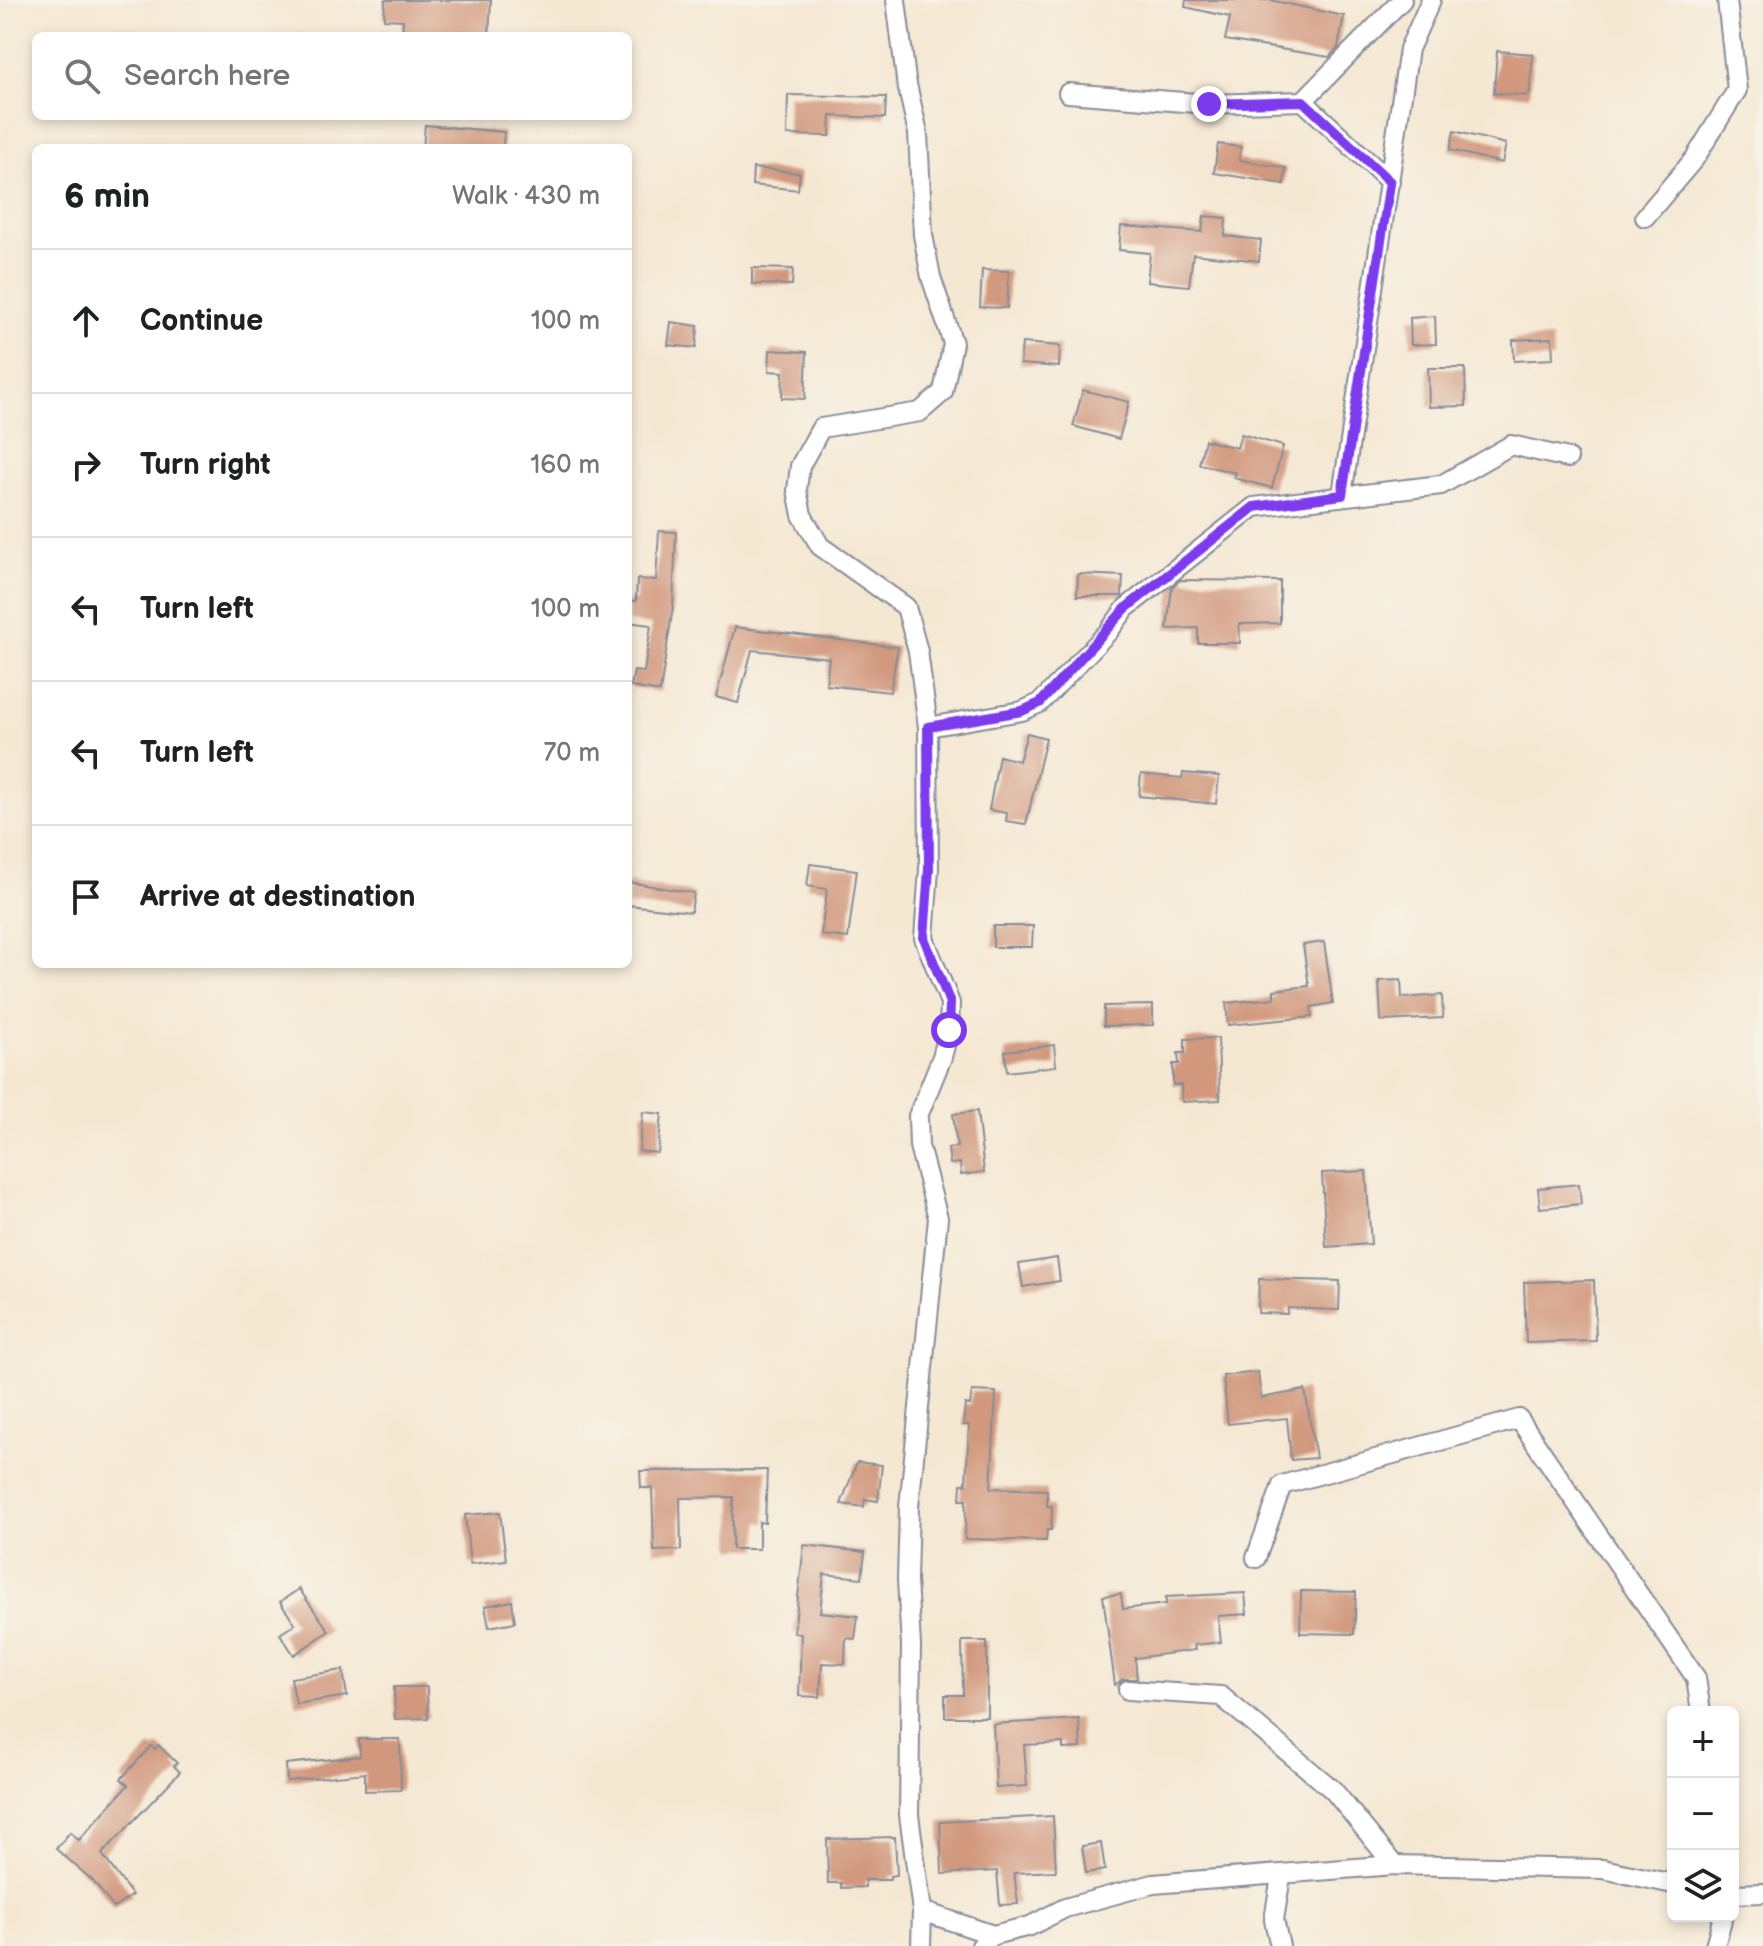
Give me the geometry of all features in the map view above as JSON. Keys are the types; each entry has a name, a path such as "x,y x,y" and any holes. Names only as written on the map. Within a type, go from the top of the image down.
{"street":[{"path":"896,0 906,80 918,133 923,235 931,277 953,343 943,392 920,412 821,428 800,466 797,490 802,515 820,546 906,607 918,651 928,727 929,869 924,938 950,1003 949,1030 942,1057 918,1116 919,1146 938,1218 908,1536 911,1645 909,1815 922,1911 921,1946"},
{"path":"1068,93 1209,104 1303,101 1402,0"},
{"path":"1342,495 1409,49 1431,0"},
{"path":"1645,217 1695,158 1737,90 1727,0"},
{"path":"1303,101 1390,182"},
{"path":"928,727 1022,711 1040,703 1126,608 1254,507 1441,485 1511,445 1568,458"},
{"path":"1256,1558 1282,1485 1519,1419 1696,1678 1700,1706"},
{"path":"1128,1690 1221,1696 1333,1790 1394,1865"},
{"path":"922,1911 987,1940 1030,1926 1065,1908 1153,1884 1394,1865 1603,1869 1667,1883"},
{"path":"1280,1946 1274,1920 1281,1876"},
{"path":"1739,1894 1763,1893"},
{"path":"1715,1946 1721,1922"},
{"path":"1030,1926 1032,1946"}],"building":[{"path":"385,0 491,0 489,32 402,32 403,20 384,19"},
{"path":"1186,0 1270,0 1344,16 1338,48 1329,57 1225,40 1230,17 1185,7"},
{"path":"1497,51 1533,54 1529,96 1494,93"},
{"path":"788,95 886,97 885,118 831,116 830,136 787,135"},
{"path":"425,125 504,132 503,144 423,144"},
{"path":"1454,131 1506,144 1502,163 1450,150"},
{"path":"1218,144 1241,147 1239,160 1286,168 1284,184 1214,173"},
{"path":"753,168 800,173 798,190 752,185"},
{"path":"1204,216 1226,218 1225,236 1261,240 1259,261 1193,254 1189,286 1147,282 1150,253 1119,250 1121,226 1202,232"},
{"path":"752,268 793,269 792,285 752,284"},
{"path":"982,270 1009,271 1007,308 980,307"},
{"path":"1435,316 1436,344 1411,345 1410,318"},
{"path":"671,322 698,326 696,348 668,345"},
{"path":"1552,338 1553,359 1514,361 1513,340"},
{"path":"1022,343 1060,346 1059,367 1020,364"},
{"path":"770,350 807,352 805,399 782,398 783,372 769,371"},
{"path":"1428,368 1465,368 1466,406 1429,407"},
{"path":"1083,390 1129,402 1119,439 1073,426"},
{"path":"1241,434 1283,446 1272,488 1234,478 1236,473 1199,464 1205,440 1237,448"},
{"path":"659,531 676,532 673,607 660,692 632,687 634,671 644,672 651,625 632,623 632,600 636,601 637,579 656,580"},
{"path":"1078,574 1123,576 1122,596 1077,596"},
{"path":"1180,580 1280,581 1280,623 1239,624 1240,643 1198,643 1198,628 1167,629 1172,587"},
{"path":"735,627 898,647 890,692 826,685 829,658 752,650 738,703 716,697"},
{"path":"1027,733 1046,738 1026,824 1006,821 1007,813 989,810 999,756 1019,761"},
{"path":"1183,773 1219,776 1216,804 1139,796 1141,774 1182,778"},
{"path":"810,864 857,870 848,938 821,935 827,889 807,886"},
{"path":"632,883 694,893 691,912 632,905"},
{"path":"993,926 1033,926 1032,947 993,947"},
{"path":"1324,942 1333,1003 1311,1007 1312,1017 1228,1025 1226,1003 1274,998 1274,990 1309,986 1303,945"},
{"path":"1401,980 1402,998 1442,995 1443,1018 1381,1021 1379,981"},
{"path":"1153,1005 1153,1025 1104,1026 1104,1006"},
{"path":"1218,1038 1220,1100 1182,1102 1181,1085 1173,1085 1173,1064 1179,1064 1178,1053 1185,1053 1185,1039"},
{"path":"1054,1045 1056,1066 1007,1072 1005,1051"},
{"path":"977,1111 984,1172 961,1175 960,1163 950,1164 948,1148 957,1147 953,1114"},
{"path":"643,1112 662,1114 658,1153 639,1151"},
{"path":"1366,1171 1371,1244 1326,1247 1322,1173"},
{"path":"1579,1184 1581,1204 1540,1208 1538,1188"},
{"path":"1057,1258 1060,1281 1023,1287 1019,1264"},
{"path":"1259,1279 1340,1281 1339,1310 1288,1308 1287,1314 1258,1313"},
{"path":"1594,1280 1596,1341 1526,1343 1524,1282"},
{"path":"1258,1372 1261,1398 1305,1390 1316,1458 1291,1460 1287,1418 1228,1424 1223,1376"},
{"path":"972,1391 996,1392 991,1488 1047,1490 1047,1506 1052,1506 1051,1530 1047,1530 1046,1541 965,1539 966,1500 960,1500 961,1484 966,1484 969,1425 963,1425 965,1404 970,1405"},
{"path":"857,1462 882,1465 878,1501 865,1499 864,1507 841,1504"},
{"path":"767,1470 765,1523 759,1522 759,1549 732,1549 733,1497 680,1498 681,1550 654,1551 652,1488 641,1488 640,1471"},
{"path":"500,1512 506,1560 470,1564 465,1515"},
{"path":"804,1545 865,1552 862,1578 824,1574 820,1612 858,1616 855,1639 846,1638 845,1664 822,1663 820,1697 799,1696 801,1634 794,1633"},
{"path":"299,1589 329,1631 294,1655 280,1634 295,1624 280,1602"},
{"path":"1301,1591 1356,1592 1354,1634 1300,1633"},
{"path":"1245,1593 1247,1614 1218,1616 1221,1642 1194,1645 1195,1650 1135,1658 1137,1679 1123,1679 1115,1685 1103,1596 1121,1594 1123,1609 1166,1604 1166,1597"},
{"path":"512,1601 515,1622 489,1627 485,1606"},
{"path":"962,1641 987,1641 987,1717 945,1717 945,1695 963,1695"},
{"path":"343,1670 347,1696 296,1704 291,1678"},
{"path":"394,1687 427,1687 428,1718 395,1719"},
{"path":"1079,1719 1081,1748 1063,1749 1063,1743 1024,1745 1027,1786 996,1788 993,1724"},
{"path":"359,1739 400,1739 401,1790 365,1791 365,1773 287,1781 286,1764 360,1756"},
{"path":"158,1745 177,1763 174,1766 180,1772 102,1854 132,1895 114,1908 92,1880 56,1849 70,1832 79,1840 128,1785 121,1779 151,1746 155,1749"},
{"path":"1053,1816 1056,1871 1014,1873 1018,1904 1000,1905 997,1871 942,1874 940,1822"},
{"path":"895,1837 897,1875 890,1876 890,1880 865,1880 865,1887 841,1888 841,1883 828,1883 827,1839"},
{"path":"1101,1843 1105,1870 1086,1873 1082,1846"}],"route":[{"path":"949,1030 950,1003 924,938 929,869 928,727 1022,711 1040,703 1109,631 1126,608 1254,507 1342,495 1390,182 1303,101 1209,104"}]}
